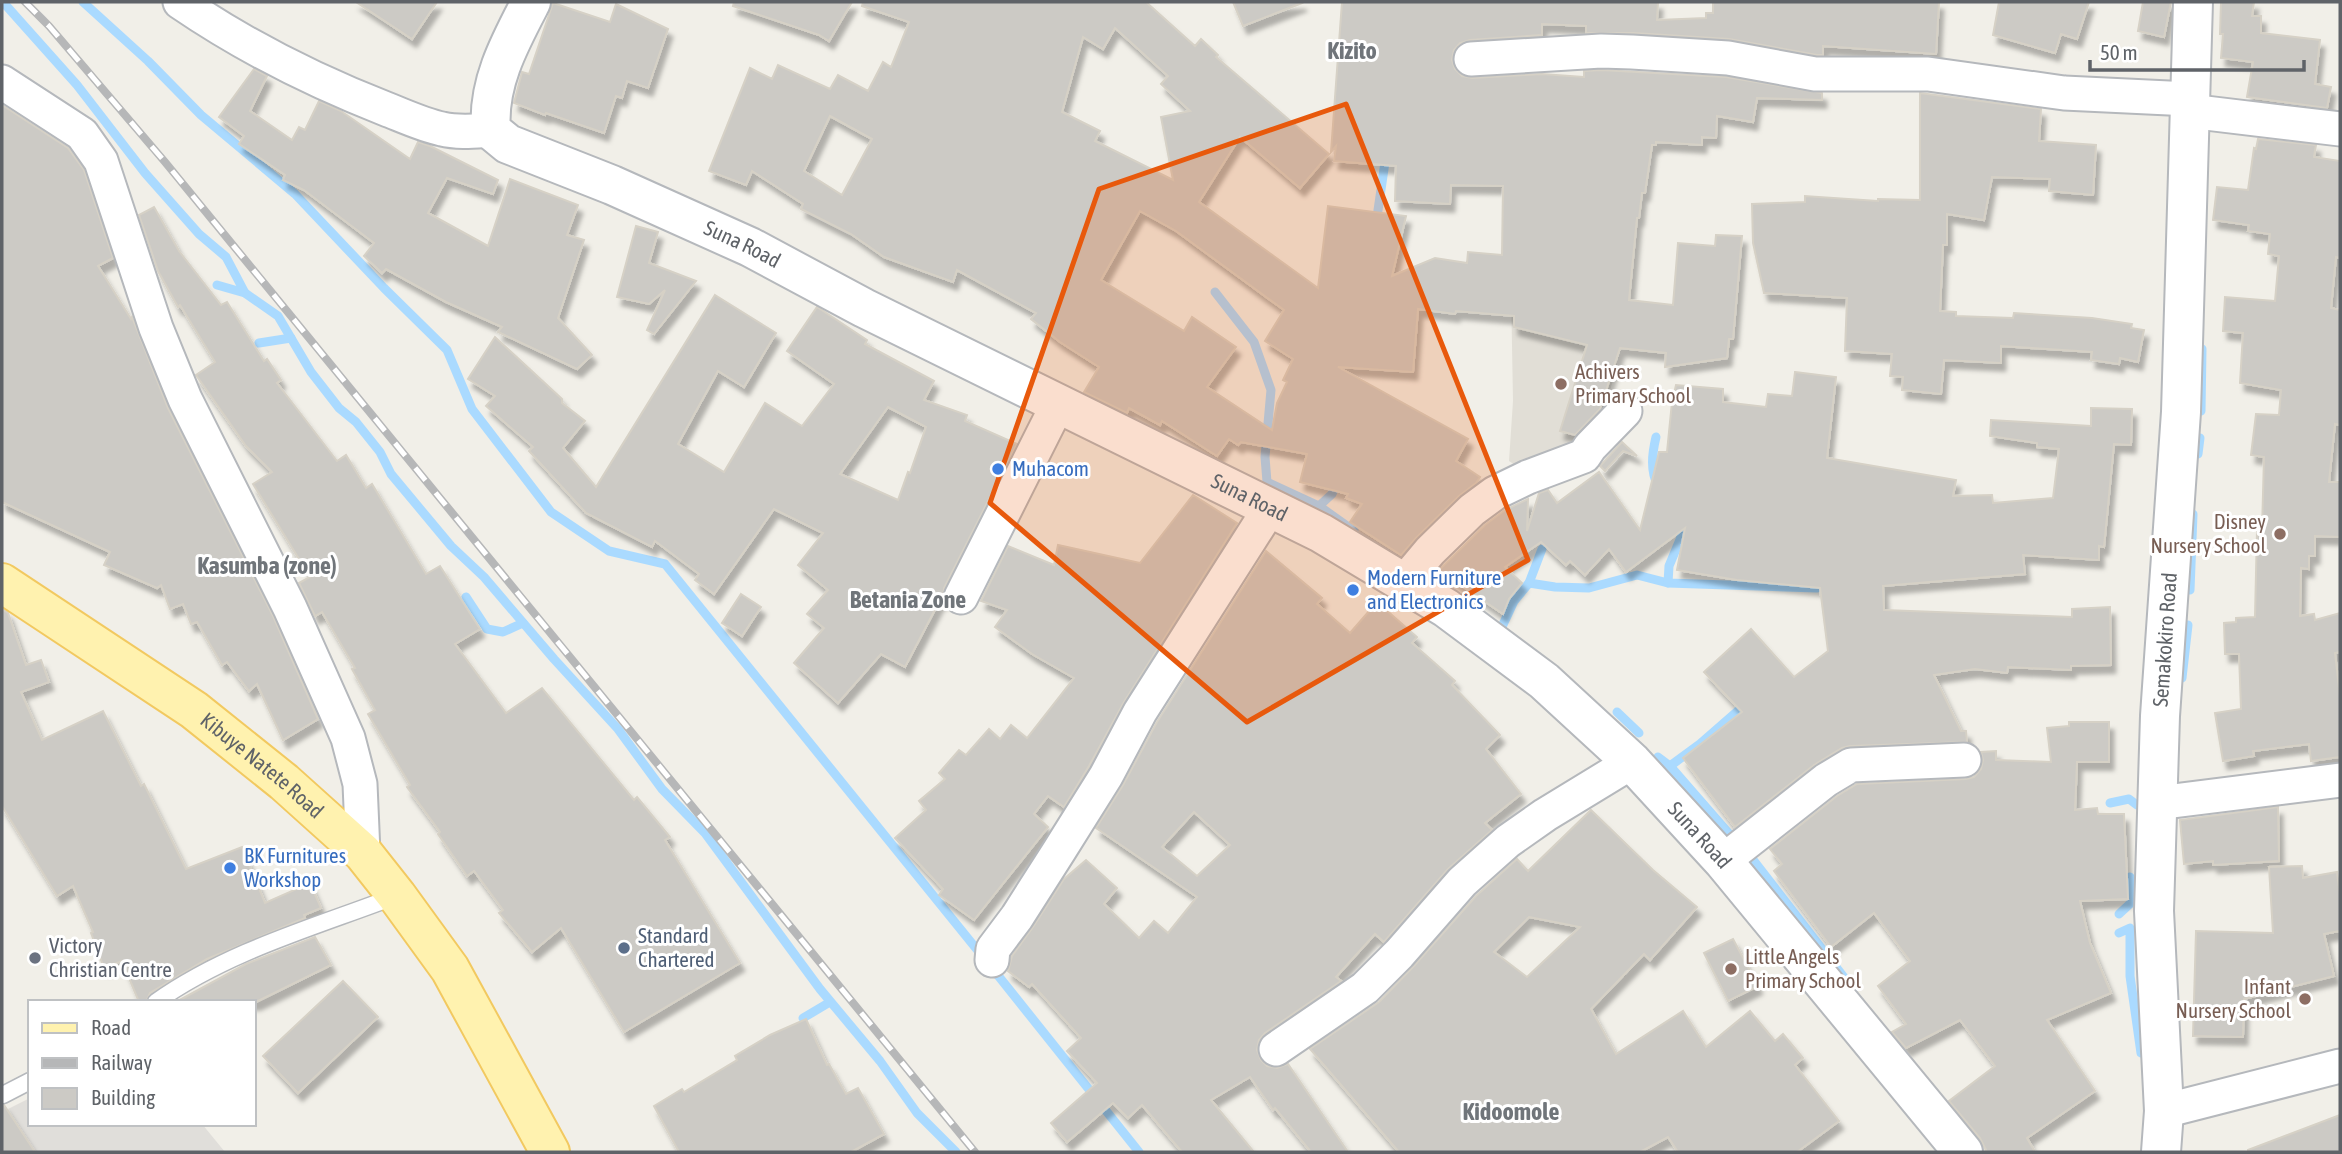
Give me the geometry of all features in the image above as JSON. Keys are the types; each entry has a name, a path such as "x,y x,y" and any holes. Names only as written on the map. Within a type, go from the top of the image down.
{"main road":[{"name":"Kibuye Natete Road","path":"2,583 194,710 284,782 363,853 397,895 450,970 550,1152"}],"street":[{"path":"180,2 223,30 271,56 363,99 442,129 457,131 491,130 489,109 495,84 509,44 531,2"},
{"name":"Semakokiro Road","path":"2161,1152 2164,1111 2154,911 2157,803 2166,599 2180,412 2193,2"},
{"path":"1471,59 1601,51 1632,52 1728,58 1815,74 1927,74 2064,93 2189,105 2340,129"},
{"path":"2,82 82,134 101,161 156,328 185,398 290,608 348,738 359,784 363,853"},
{"name":"Suna Road","path":"491,130 508,144 611,185 750,247 864,308 1321,533 1446,608 1544,681 1632,762 1723,861 1954,1150"},
{"path":"961,597 1058,404"},
{"path":"1404,582 1430,551 1472,510 1495,493 1540,472 1584,456 1625,411"},
{"path":"992,960 993,949 1059,851 1140,712 1270,508"},
{"path":"1723,861 1826,780 1851,765 1964,760"},
{"path":"1276,1049 1365,988 1399,954 1462,882 1508,841 1632,762"},
{"path":"2157,803 2340,780"},
{"path":"2164,1111 2340,1066"}],"lane":[{"path":"159,1000 177,987 238,956 397,895"},
{"path":"3,1096 28,1083"}],"highlighted area":[{"path":"1346,104 1528,560 1247,722 990,503 1099,189"}],"shaded area":[{"name":"Achivers Primary School","path":"1511,290 1617,332 1617,367 1595,440 1521,469 1509,461 1513,401"},
{"path":"28,1099 28,1126 204,1126 225,1152 2,1152 2,1112"}],"building":[{"path":"356,2 437,2 412,39"},
{"path":"734,2 852,2 829,41 819,35 733,6"},
{"path":"863,2 1146,2 1195,46 1201,39 1218,55 1216,57 1329,154 1300,188 1240,137 1199,202 1318,288 1328,206 1406,216 1392,276 1435,258 1467,263 1468,252 1502,255 1503,186 1451,185 1450,204 1395,201 1396,166 1334,161 1336,146 1331,152 1342,2 1658,2 1657,20 1706,18 1706,13 1713,13 1713,2 1939,2 1936,54 1823,46 1823,55 1817,55 1729,39 1586,33 1586,26 1542,24 1542,35 1460,43 1454,50 1452,60 1455,69 1462,76 1472,78 1542,74 1584,77 1584,71 1601,70 1726,77 1822,93 1822,100 1757,98 1753,122 1717,116 1716,138 1702,137 1702,145 1656,142 1656,145 1652,145 1645,193 1642,193 1637,218 1629,300 1673,305 1678,243 1715,246 1716,235 1742,236 1733,339 1729,339 1727,358 1665,367 1666,353 1620,348 1600,409 1575,435 1560,431 1587,345 1514,327 1514,316 1456,311 1455,314 1418,309 1413,372 1338,367 1468,439 1456,461 1480,477 1401,555 1350,522 1362,504 1346,498 1348,494 1300,482 1307,454 1241,442 1238,445 1229,439 1217,456 1162,421 1160,425 1129,408 1127,413 1084,392 1099,367 1031,319 1036,313 957,270 953,282 884,257 851,234 801,209 803,204 752,171 746,185 709,171 750,68 772,79 778,65 830,89 838,75 868,91 883,62 891,67 909,22 862,6","holes":["1115,28 1168,76 1161,84 1190,111 1161,117 1173,180 1095,141 1100,131 1062,112 1083,37 1103,49","830,116 872,139 842,195 804,171","1140,211 1176,231 1284,310 1265,341 1293,359 1283,380 1287,382 1277,403 1272,430 1207,387 1236,347 1192,317 1184,331 1101,280"]},
{"path":"1233,2 1301,2 1302,3 1243,26"},
{"path":"1999,2 2089,2 2077,39 2061,34 2055,53 1993,35"},
{"path":"2143,2 2171,2 2164,37 2138,31"},
{"path":"2221,2 2254,2 2252,16 2261,16 2261,33 2320,40 2315,84 2331,87 2327,108 2247,97 2253,62 2221,58"},
{"path":"553,3 610,22 616,4 668,29 648,88 627,81 622,98 616,96 604,133 514,103 522,72 529,74"},
{"path":"254,69 267,76 250,111 292,140 299,127 305,130 319,101 341,111 410,159 418,142 498,180 493,194 447,178 428,213 488,246 510,179 578,205 567,235 584,240 558,318 592,355 577,369 498,332 502,327 446,302 386,269 382,273 364,256 374,243 304,190 283,180 285,175 239,144 244,136 219,117"},
{"path":"1920,93 2041,109 2039,141 2096,145 2093,195 2049,191 2050,179 1992,177 1984,220 1947,214 1947,245 1943,245 1940,311 1956,312 1956,316 2013,318 2014,313 2092,318 2132,324 2131,328 2144,330 2138,362 2120,358 2119,364 2091,360 2092,352 2001,346 2001,363 1944,360 1941,394 1902,390 1903,377 1890,376 1892,354 1845,351 1847,298 1764,293 1753,243 1752,204 1805,202 1805,196 1878,201 1920,200"},
{"path":"2,105 68,148 84,170 113,258 98,266 131,319 132,317 168,408 273,616 318,719 283,740 257,684 249,691 227,662 222,665 197,622 191,624 183,604 170,609 161,585 157,588 104,565 110,552 2,502"},
{"path":"2258,139 2316,145 2314,157 2340,161 2340,258 2336,257 2331,308 2340,310 2340,425 2335,424 2329,482 2340,482 2340,537 2315,536 2315,556 2309,556 2309,569 2301,568 2300,616 2314,614 2315,620 2340,613 2340,652 2335,653 2340,696 2340,757 2311,761 2309,744 2253,751 2254,756 2223,761 2215,713 2241,709 2239,654 2225,654 2224,623 2236,622 2236,618 2255,617 2257,531 2262,531 2264,457 2251,455 2256,414 2279,415 2281,390 2240,383 2243,333 2223,331 2225,297 2275,301 2279,256 2268,254 2270,234 2248,231 2249,225 2213,220 2217,187 2248,190 2254,148 2256,149"},
{"path":"154,207 179,251 221,305 227,302 264,361 267,359 281,380 277,383 337,461 346,455 366,488 372,484 426,574 440,566 480,629 455,644 506,713 542,688 634,800 637,797 670,837 665,840 740,963 624,1032 561,928 532,952 499,913 503,910 474,871 467,876 438,834 440,832 407,787 410,785 368,714 375,710 352,669 355,668 322,612 315,616 299,583 310,577 253,484 272,472 246,446 196,375 215,362 180,305 178,307 158,271 139,215"},
{"path":"636,226 658,232 649,263 696,281 654,334 647,330 665,290 649,304 617,297"},
{"path":"715,295 776,333 744,387 718,371 678,444 724,472 765,403 802,426 834,384 787,351 817,307 867,340 865,344 934,381 924,400 967,415 965,421 1017,444 944,588 943,601 940,600 905,667 881,654 838,703 794,663 824,628 807,614 828,590 798,565 823,533 774,509 714,594 695,580 699,574 655,541 652,547 586,513 529,451 533,447 486,406 495,396 468,379 495,337 562,399 562,403 585,421 563,448 596,487","holes":["888,407 926,427 898,500 840,474"]},
{"path":"1795,372 1836,377 1827,458 1956,480 1953,496 1992,495 1993,503 2053,498 2059,449 2037,447 2037,443 1990,436 1991,420 2091,426 2091,408 2132,409 2131,445 2114,444 2104,547 2099,546 2099,560 2023,555 2025,574 1883,586 1884,610 2072,617 2072,609 2110,607 2111,665 2071,666 2071,670 2008,667 2007,673 1975,669 1934,675 1961,731 1966,731 1967,742 1842,748 1814,765 1735,827 1683,758 1742,712 1704,672 1751,629 1794,677 1828,651 1820,588 1737,580 1677,570 1685,528 1626,572 1609,549 1585,575 1570,561 1566,565 1541,542 1505,567 1522,583 1509,599 1503,614 1439,570 1485,525 1505,510 1528,499 1527,531 1539,493 1548,490 1557,503 1599,472 1640,530 1659,452 1667,452 1676,385 1723,389 1723,402 1766,407 1768,394 1792,396"},
{"path":"1622,442 1637,456 1623,451 1605,471 1600,466"},
{"path":"1193,495 1237,523 1124,702 1064,807 1048,796 1034,814 1048,827 974,920 939,895 943,889 895,838 926,810 919,801 945,779 939,773 959,750 966,755 989,729 1000,739 1011,725 1027,738 1074,678 1032,654 995,627 1007,610 981,601 1008,546 1054,565 1058,545 1140,563"},
{"path":"1266,551 1322,598 1317,604 1350,633 1377,602 1417,637 1412,643 1455,681 1452,685 1500,735 1486,749 1521,794 1485,823 1492,830 1448,869 1384,942 1375,934 1336,977 1341,981 1265,1033 1259,1040 1257,1050 1261,1060 1267,1066 1277,1068 1288,1064 1348,1152 1311,1152 1275,1108 1273,1110 1250,1077 1211,1100 1254,1152 1182,1152 1142,1105 1128,1118 1113,1103 1067,1142 1051,1123 1097,1083 1067,1051 1081,1038 1032,984 1029,987 1008,971 1012,956 1064,879 1086,860 1117,888 1104,904 1139,938 1154,921 1168,933 1197,897 1096,828 1157,722","holes":["1194,812 1230,845 1197,876 1162,847"]},
{"path":"741,594 761,607 742,636 722,623"},
{"path":"2,609 8,613 26,665 41,660 49,682 21,692 42,740 103,711 141,786 144,784 186,869 242,847 265,903 310,883 321,908 304,915 305,918 207,959 150,993 147,1000 138,1000 122,961 104,968 91,933 93,932 73,886 57,896 2,806"},
{"path":"2069,722 2109,722 2109,762 2077,762 2075,810 2097,808 2098,814 2124,814 2128,899 2080,901 2090,943 2111,993 2047,1020 2095,1091 2027,1138 2035,1152 1987,1152 1980,1138 1949,1101 1995,1066 1960,1020 1906,1048 1892,1032 1906,1024 1878,986 1910,961 1874,913 1831,947 1774,871 1782,864 1770,849 1837,796 1857,784 1974,777 1981,769 1981,752 1996,751 1996,760 2051,762 2047,728 2069,726"},
{"path":"2278,807 2279,861 2184,864 2180,820"},
{"path":"1591,810 1653,870 1697,907 1650,960 1644,954 1591,1009 1616,1054 1683,1011 1706,1047 1750,1011 1775,1041 1783,1034 1803,1058 1795,1065 1839,1121 1797,1152 1678,1152 1668,1137 1640,1152 1399,1152 1310,1049 1379,1002 1476,896 1517,859 1528,871","holes":["1529,917 1580,927 1527,977 1494,952"]},
{"path":"2302,866 2303,878 2337,872 2340,931 2324,934 2334,976 2244,999 2243,1037 2193,1036 2196,931 2273,933 2269,867"},
{"path":"315,937 331,965 256,1002 180,1000 246,964"},
{"name":"Little Angels Primary School","path":"1733,939 1758,986 1728,1001 1704,953"},
{"path":"343,981 378,1017 298,1093 263,1056"},
{"path":"806,1019 827,1065 829,1064 846,1094 858,1088 884,1134 851,1152 679,1152 654,1106 682,1089 684,1092 737,1060 735,1056 770,1035"},
{"path":"4,1105 35,1152 2,1152"},
{"path":"2340,1115 2340,1152 2248,1152 2248,1150"}],"waterway":[{"path":"3,2 77,85 145,173 199,234 226,257 245,293"},
{"path":"83,2 148,61 201,115 295,194 447,350 472,409 551,512 609,551 665,564 983,957"},
{"path":"1376,224 1386,155"},
{"path":"217,285 245,293 278,316 311,372 339,408 356,422 380,452 391,474 451,546 484,577 618,729 662,789 705,833 820,989 880,1061 917,1113 956,1152"},
{"path":"1215,292 1254,342 1271,390 1265,457 1267,482 1319,506 1354,531"},
{"path":"259,343 291,338"},
{"path":"2201,411 2202,349"},
{"path":"1656,437 1652,462 1658,486"},
{"path":"2198,454 2200,438"},
{"path":"1319,506 1332,494 1338,480"},
{"path":"2190,590 2193,514"},
{"path":"1668,583 1669,566 1684,530 1678,519"},
{"path":"1500,631 1514,601 1529,583 1542,549"},
{"path":"1529,583 1589,588 1637,575 1668,583 1817,588"},
{"path":"466,597 487,629 503,632 523,623"},
{"path":"2182,678 2188,625"},
{"path":"1670,766 1747,703"},
{"path":"1617,712 1639,733"},
{"path":"1658,757 1670,766 1731,836"},
{"path":"2110,803 2129,799 2137,805"},
{"path":"1747,852 1853,989"},
{"path":"2119,914 2133,901 2130,877"},
{"path":"2119,933 2130,928 2130,976 2141,1053"},
{"path":"992,968 1139,1152"},
{"path":"803,1018 830,1002"}],"railway":[{"path":"25,2 49,26 165,162 975,1152"}],"place":[{"name":"Achivers Primary School","path":"1561,384"},
{"name":"Muhacom","path":"998,469"},
{"name":"Disney Nursery School","path":"2280,534"},
{"name":"Modern Furniture and Electronics","path":"1353,590"},
{"name":"BK Furnitures Workshop","path":"230,868"},
{"name":"Standard Chartered","path":"624,948"},
{"name":"Victory Christian Centre","path":"35,958"},
{"name":"Little Angels Primary School","path":"1731,969"},
{"name":"Infant Nursery School","path":"2305,999"}],"district":[{"name":"Kizito","path":"1352,51"},
{"name":"Kasumba (zone)","path":"267,566"},
{"name":"Betania Zone","path":"908,600"},
{"name":"Kidoomole","path":"1511,1112"}]}
